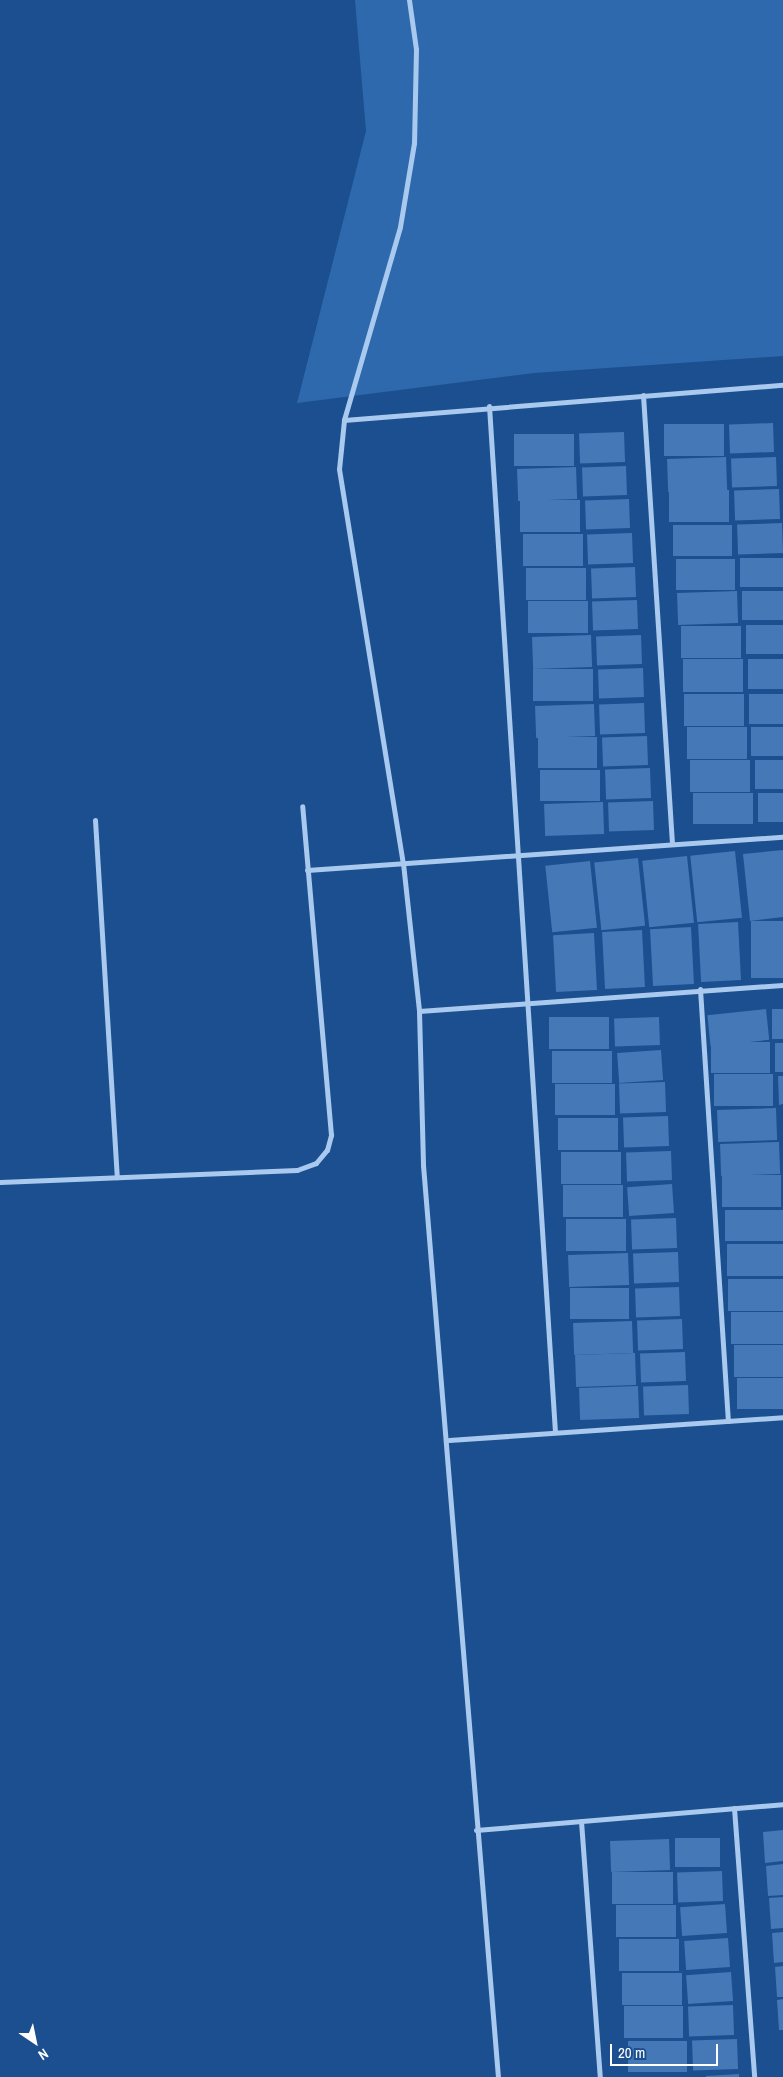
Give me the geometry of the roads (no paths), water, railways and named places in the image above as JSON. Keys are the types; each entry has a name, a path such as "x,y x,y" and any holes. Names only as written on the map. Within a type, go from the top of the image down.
{"street":[{"path":"409,0 416,49 414,143 400,227 344,420 339,469 403,863 418,1011 423,1166 449,1440 476,1830 498,2077"},
{"path":"344,420 488,406 783,385"},
{"path":"643,395 672,844"},
{"path":"488,406 555,1432"},
{"path":"0,1182 297,1170 316,1163 327,1150 331,1135 302,806"},
{"path":"95,820 117,1177"},
{"path":"307,870 783,837"},
{"path":"418,1011 700,989 783,985"},
{"path":"700,989 728,1421"},
{"path":"449,1440 783,1417"},
{"path":"476,1830 783,1804"},
{"path":"734,1808 754,2077"},
{"path":"581,1821 600,2077"}]}
